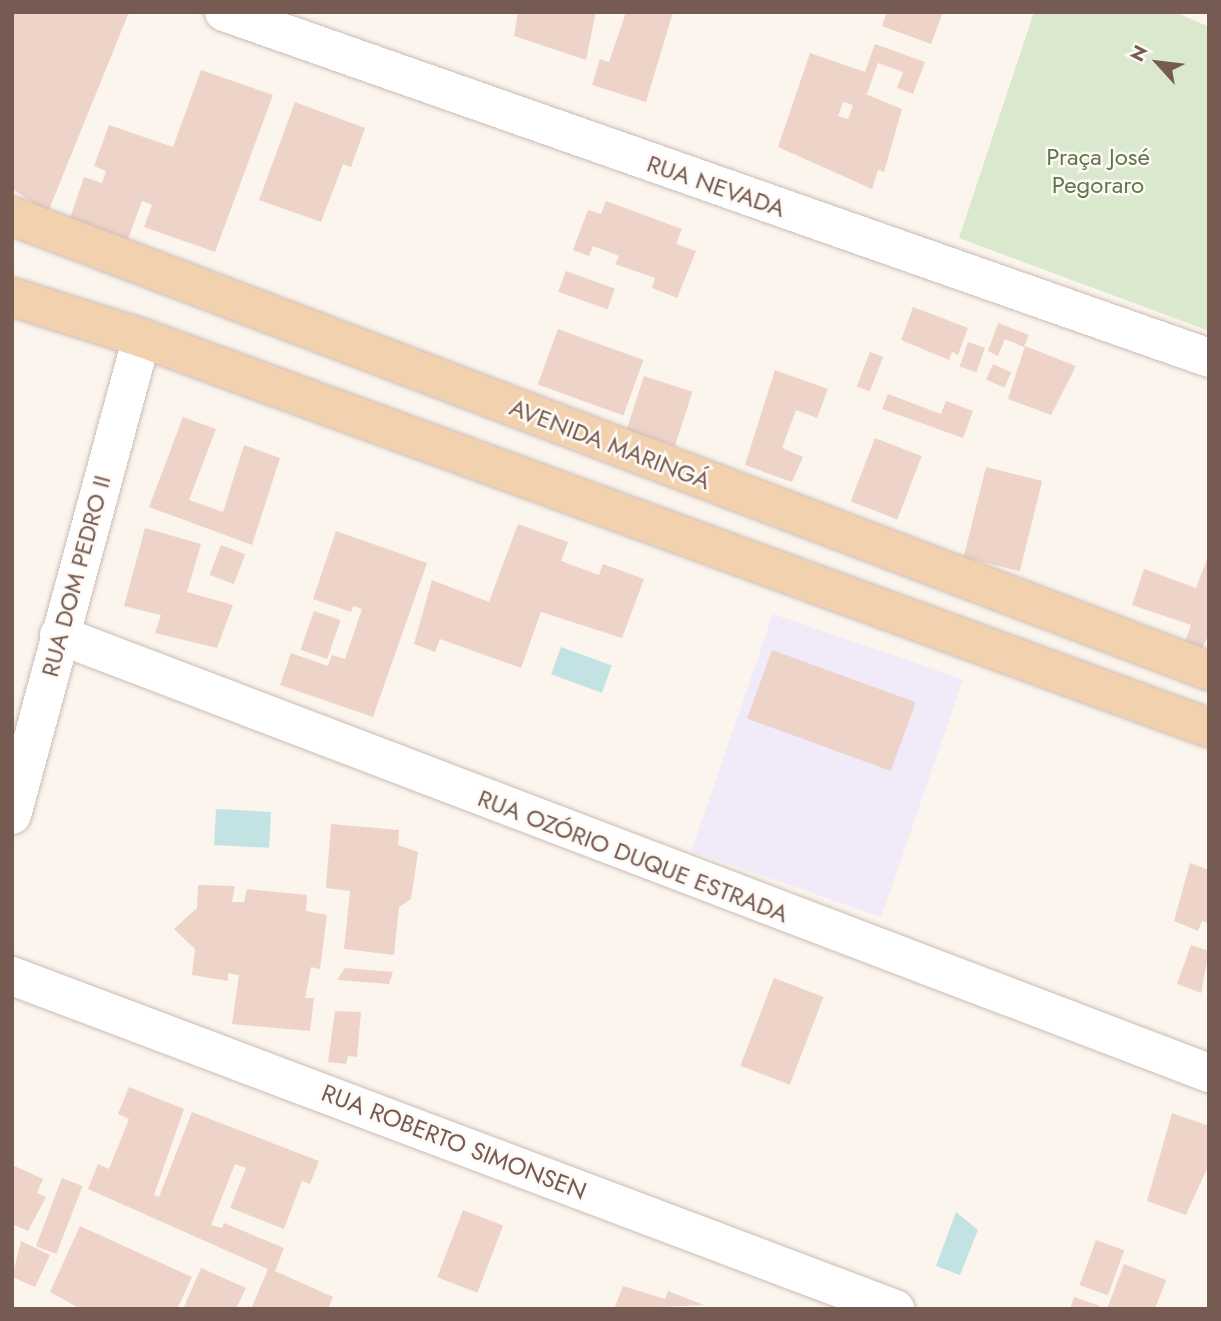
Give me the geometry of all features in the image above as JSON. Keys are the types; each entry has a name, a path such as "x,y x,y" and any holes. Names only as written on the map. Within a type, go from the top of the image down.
{"main road":[{"name":"AVENIDA MARINGÁ","path":"12,216 1209,671"},
{"path":"12,297 142,338 1209,728"}],"street":[{"name":"RUA NEVADA","path":"224,12 1209,358"},
{"name":"RUA DOM PEDRO II","path":"12,815 142,338"},
{"name":"RUA OZÓRIO DUQUE ESTRADA","path":"59,635 1209,1073"},
{"name":"RUA ROBERTO SIMONSEN","path":"12,976 895,1309"}],"shaded area":[{"path":"773,614 963,679 881,917 691,851"}],"green space":[{"name":"Praça José Pegoraro","path":"1034,12 1175,12 1209,27 1209,331 959,238"}],"water":[{"path":"561,647 612,665 602,693 551,674"},
{"path":"216,809 271,812 269,848 214,845"},
{"path":"956,1212 978,1230 960,1275 936,1266"}],"building":[{"path":"12,12 129,12 48,212 12,189"},
{"path":"518,12 596,12 586,60 514,36"},
{"path":"626,12 673,12 646,102 592,85 600,59 609,62"},
{"path":"887,12 943,12 931,44 882,26"},
{"path":"875,44 925,62 913,94 897,88 903,72 878,63 867,94 858,91 902,109 884,172 878,170 872,189 778,147 810,53 865,72","holes":["843,102 853,105 848,119 838,116"]},
{"path":"201,70 273,95 215,252 144,227 152,205 142,201 128,239 70,218 84,177 102,183 106,171 94,166 109,125 173,147"},
{"path":"295,102 365,128 351,167 343,164 321,222 259,200"},
{"path":"606,201 682,229 676,244 696,251 677,298 652,288 655,278 615,264 619,256 593,246 589,256 573,250 588,210 601,214"},
{"path":"566,271 615,289 607,309 558,292"},
{"path":"913,307 968,328 958,355 952,352 949,360 901,340"},
{"path":"998,323 1029,335 1024,347 1005,339 998,356 988,351"},
{"path":"558,329 644,360 623,416 538,384"},
{"path":"968,342 985,348 977,372 960,367"},
{"path":"1025,346 1076,366 1051,415 1008,399"},
{"path":"870,352 883,357 870,392 857,387"},
{"path":"993,364 1011,372 1004,388 986,380"},
{"path":"775,370 828,389 817,418 796,410 782,448 803,457 792,482 745,465"},
{"path":"644,376 693,392 675,446 626,430"},
{"path":"888,394 941,414 946,401 973,411 963,438 882,409"},
{"path":"183,417 216,429 189,500 223,512 244,445 280,458 252,545 149,507"},
{"path":"875,438 922,456 897,519 851,501"},
{"path":"986,467 1042,481 1020,571 964,557"},
{"path":"518,524 568,542 561,561 599,575 603,564 644,579 622,638 541,612 521,668 440,639 435,652 414,644 432,580 489,602"},
{"path":"145,528 201,544 187,592 233,605 217,648 155,633 161,615 124,606"},
{"path":"336,531 427,563 373,717 280,685 291,653 328,666 332,655 345,659 362,609 353,606 351,612 313,599"},
{"path":"221,545 245,554 234,584 210,575"},
{"path":"1209,554 1209,633 1201,652 1184,645 1191,625 1132,605 1144,569 1196,588"},
{"path":"314,611 340,620 327,659 301,650"},
{"path":"772,650 916,702 891,771 747,719"},
{"path":"331,824 399,830 398,845 418,852 411,899 399,907 394,955 344,949 350,891 326,888"},
{"path":"1190,863 1209,870 1209,924 1202,921 1198,931 1174,921"},
{"path":"198,885 235,886 232,902 244,902 247,889 307,895 306,911 327,915 320,969 311,967 305,998 314,998 310,1031 232,1024 239,975 228,973 228,981 192,975 195,949 174,929 197,908"},
{"path":"1191,945 1209,951 1201,993 1177,984"},
{"path":"345,968 393,972 389,984 337,980"},
{"path":"774,978 823,997 790,1085 740,1066"},
{"path":"335,1011 361,1012 357,1057 348,1056 346,1064 328,1062"},
{"path":"129,1087 184,1109 154,1195 159,1197 192,1112 319,1161 310,1184 302,1181 284,1229 230,1208 246,1168 235,1164 211,1225 222,1228 224,1223 284,1248 275,1271 333,1297 328,1309 251,1309 268,1269 88,1189 98,1164 109,1169 129,1119 118,1114"},
{"path":"1172,1113 1209,1126 1209,1164 1186,1215 1147,1201"},
{"path":"12,1165 43,1179 37,1193 46,1197 28,1231 12,1224"},
{"path":"62,1178 83,1186 56,1254 36,1246"},
{"path":"463,1210 503,1225 477,1293 437,1277"},
{"path":"80,1226 192,1277 177,1309 81,1309 50,1292"},
{"path":"1096,1240 1124,1250 1108,1295 1080,1285"},
{"path":"21,1241 50,1255 35,1287 12,1277"},
{"path":"1124,1264 1166,1280 1155,1309 1107,1309"},
{"path":"201,1268 246,1288 236,1309 183,1309"},
{"path":"623,1286 665,1299 668,1291 704,1305 614,1309"},
{"path":"1074,1297 1100,1306 1099,1309 1070,1309"}]}
